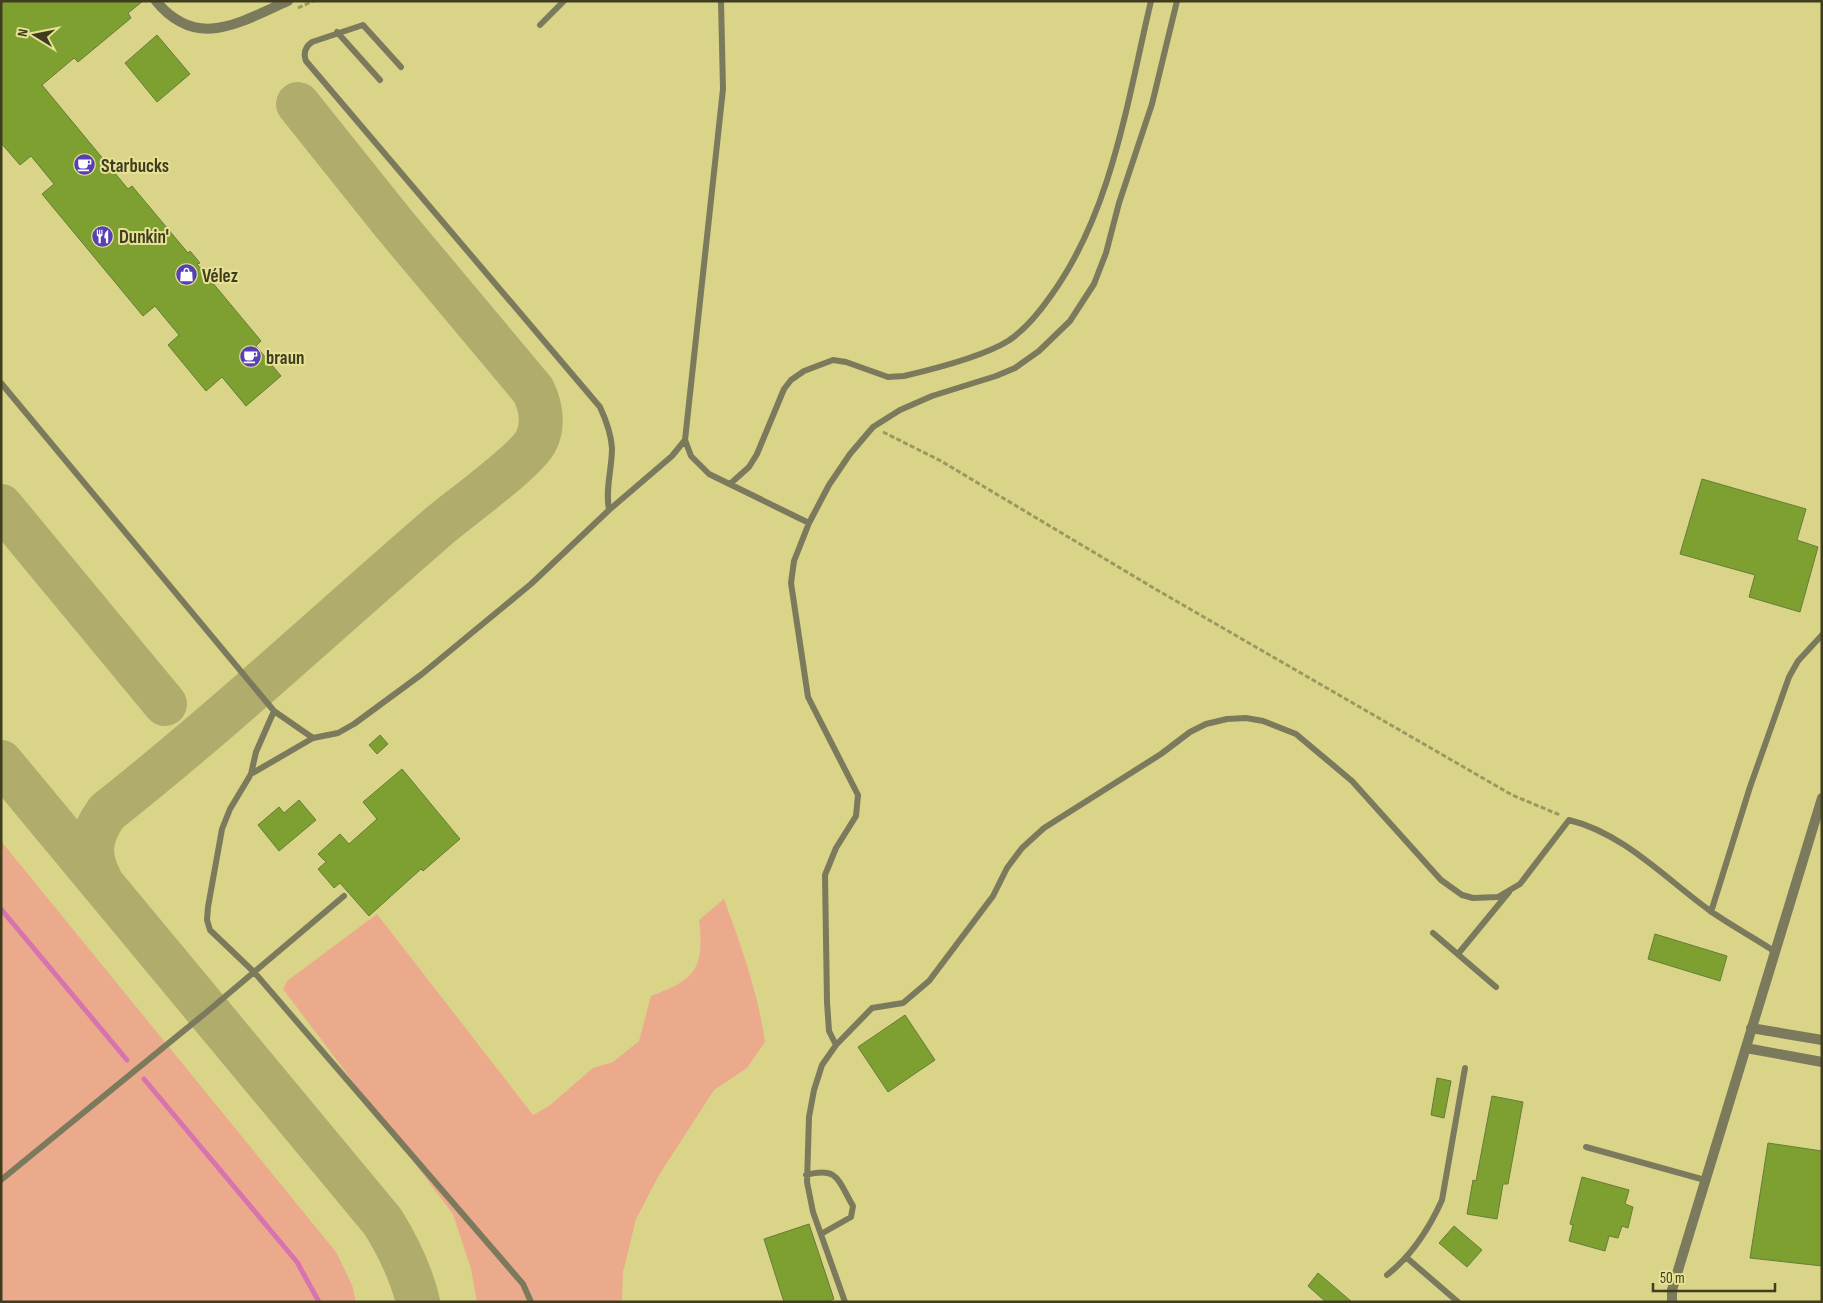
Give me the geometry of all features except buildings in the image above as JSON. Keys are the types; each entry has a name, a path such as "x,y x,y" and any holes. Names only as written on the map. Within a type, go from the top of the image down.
{"street":[{"path":"156,1 176,20 190,27 205,30 230,26 288,1"},
{"path":"1672,1302 1672,1290 1822,798"},
{"path":"1752,1028 1822,1040"},
{"path":"1746,1048 1822,1062"}],"lane":[{"path":"540,25 564,1"},
{"path":"721,1 723,89 685,440 691,456 709,474 809,523"},
{"path":"730,484 749,467 757,454 784,389 791,380 804,371 833,360 846,362 888,377 918,373 994,349 1009,340 1037,316 1080,249 1103,196 1151,1"},
{"path":"836,1045 829,1031 827,1002 825,875 836,848 856,816 858,794 808,697 791,582 794,561 809,523 829,485 850,454 873,427 900,410 932,396 996,376 1014,368 1039,351 1070,321 1094,284 1106,252 1119,203 1145,128 1159,80 1177,1"},
{"path":"401,66 367,27 359,25 337,32 307,46 304,56 306,61 600,407 607,423 612,448 608,491 609,510"},
{"path":"337,32 380,80"},
{"path":"1,383 274,712 313,738"},
{"path":"251,774 313,738 338,733 354,724 422,674 531,584 609,510 672,456 685,440"},
{"path":"1711,912 1750,787 1789,677 1798,661 1822,635"},
{"path":"274,712 256,752 251,774 225,819 222,829 207,920 210,930 254,972 523,1284 531,1302"},
{"path":"845,1302 813,1212 806,1175 809,1117 814,1090 822,1065 836,1045 872,1008 903,1003 918,993 993,896 1007,868 1022,848 1044,828 1162,754 1190,732 1206,724 1227,719 1263,721 1296,734 1352,780 1441,880 1462,895 1473,898 1498,897 1520,884 1569,820 1610,835 1711,912 1774,951"},
{"path":"1458,954 1510,891"},
{"path":"1,1180 344,896"},
{"path":"1433,933 1496,987"},
{"path":"1387,1276 1407,1258 1435,1215 1442,1200 1466,1068"},
{"path":"1586,1147 1705,1180"},
{"path":"806,1175 823,1170 834,1174 853,1206 851,1217 821,1234"},
{"path":"1407,1258 1458,1302"}],"path":[{"path":"873,427 941,461 1157,590 1512,795 1569,820"}],"shaded area":[{"path":"1,841 336,1252 352,1285 356,1302 1,1302"},
{"path":"724,899 743,952 762,1023 765,1042 747,1068 714,1090 659,1175 636,1219 623,1272 622,1302 477,1302 471,1269 453,1214 283,989 287,981 377,914 533,1115 549,1106 593,1068 613,1062 639,1041 651,996 678,984 694,970 700,950 699,920"}],"waterway":[{"path":"1,909 127,1060"},
{"path":"144,1079 297,1262 319,1302"}],"taxiway":[{"path":"101,881 94,862 92,845 97,829 107,812 234,707 439,526 520,460 536,441 540,429 541,422 538,402 533,390 394,224 298,104"},
{"path":"1,506 165,704"},
{"path":"1,762 383,1222 404,1260 418,1302"}],"place":[{"name":"Starbucks","path":"85,165"},
{"name":"Dunkin'","path":"103,236"},
{"name":"Vélez","path":"186,275"},
{"name":"braun","path":"250,357"}]}
